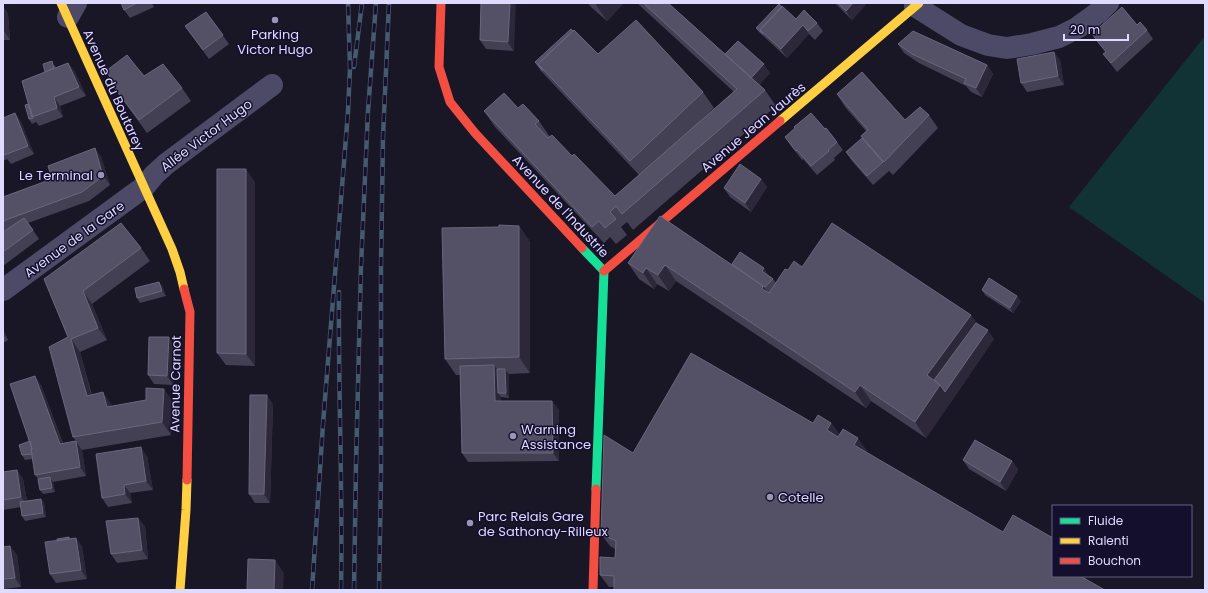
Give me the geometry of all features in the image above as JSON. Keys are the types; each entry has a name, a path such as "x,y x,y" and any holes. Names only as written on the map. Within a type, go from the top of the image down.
{"street":[{"name":"Avenue de l'Industrie","path":"441,3 439,67 450,102 475,133 604,271 593,590"},
{"name":"Avenue Jean Jaurès","path":"604,271 917,5"},
{"path":"917,5 961,35 988,45 1008,48 1059,37 1077,28 1099,6"},
{"name":"Avenue du Boutarey","path":"68,8 132,162 144,187"},
{"name":"Allée Victor Hugo","path":"144,187 166,164 272,85"},
{"name":"Avenue de la Gare","path":"3,290 144,187"},
{"name":"Avenue Carnot","path":"144,187 172,249 180,272 190,312 186,510 180,590"}],"green space":[{"path":"1205,36 1205,303 1069,207"}],"building":[{"path":"121,3 137,3 124,10"},
{"path":"481,3 510,3 508,42 480,40"},
{"path":"643,3 668,3 765,90 622,214 616,206 610,212 616,219 605,228 599,221 592,227 484,111 504,93 518,108 523,104 539,121 535,124 548,138 552,135 572,156 574,154 615,196 737,89"},
{"path":"838,3 853,3 846,11"},
{"path":"779,4 782,7 760,30 763,34 756,28"},
{"path":"782,6 796,19 804,10 817,23 808,31 803,25 781,49 760,30"},
{"path":"1122,7 1137,25 1140,22 1147,30 1111,63 1103,54 1106,52 1092,34"},
{"path":"206,12 223,35 203,50 185,26"},
{"path":"636,20 703,92 630,161 538,64 574,30 598,54"},
{"path":"571,29 573,31 538,64 543,71 535,62"},
{"path":"913,31 987,65 976,88 964,83 966,79 912,54 898,44"},
{"path":"738,41 764,64 751,78 725,54"},
{"path":"1054,52 1058,76 1021,83 1017,59"},
{"path":"127,55 144,76 163,64 182,88 139,120 112,85 114,83 106,71"},
{"path":"52,61 54,68 45,72 43,64"},
{"path":"68,63 79,87 54,97 57,108 32,117 22,81"},
{"path":"862,72 905,120 920,107 929,115 884,162 861,136 868,130 837,94"},
{"path":"29,104 33,118 29,119 25,105"},
{"path":"15,113 28,146 4,155 3,118"},
{"path":"811,113 837,142 811,166 785,137 795,128 794,127"},
{"path":"862,138 883,162 867,176 846,152"},
{"path":"95,148 103,176 82,192 3,221 3,197 52,179 48,166"},
{"path":"740,164 761,179 745,203 724,188"},
{"path":"217,169 246,169 246,354 217,353"},
{"path":"660,216 763,286 762,289 769,293 785,269 788,270 794,261 802,267 832,223 971,315 927,375 940,385 915,422 860,385 855,392 665,265 658,275 646,268 643,273 628,263"},
{"path":"24,218 33,230 3,252 3,232"},
{"path":"121,223 141,248 83,291 98,328 71,339 87,396 103,392 107,407 146,400 146,388 164,389 162,422 73,437 49,347 68,337 44,279"},
{"path":"499,225 519,226 519,357 445,359 442,228 499,227"},
{"path":"740,252 764,268 762,271 773,279 765,287 732,264"},
{"path":"989,278 1017,296 1010,308 982,290"},
{"path":"159,282 162,291 137,298 135,288"},
{"path":"976,323 988,330 945,392 934,380"},
{"path":"149,337 169,337 167,376 148,375"},
{"name":"Cotelle","path":"691,353 813,423 818,415 831,423 827,430 838,437 843,429 858,438 854,445 1003,532 1013,515 1052,537 1052,577 1082,577 1105,590 614,590 614,576 600,575 600,557 615,558 616,541 601,534 604,435 633,453"},
{"name":"Warning Assistance","path":"494,365 495,401 552,401 553,453 462,453 460,366"},
{"path":"497,369 505,369 506,393 498,393"},
{"path":"35,376 60,444 76,441 80,467 35,475 32,449 10,384"},
{"path":"250,395 267,395 264,494 249,494"},
{"path":"975,440 1012,461 1000,482 963,460"},
{"path":"30,441 32,454 22,455 19,445"},
{"path":"141,447 146,481 124,485 125,494 102,498 96,454"},
{"path":"17,470 21,497 3,500 3,472"},
{"path":"50,477 52,488 40,490 38,479"},
{"path":"41,499 43,513 22,516 20,502"},
{"path":"138,518 142,550 111,554 106,521"},
{"path":"69,537 69,539 57,541 57,539"},
{"path":"76,538 81,570 50,574 45,542"},
{"path":"10,546 15,578 3,579 3,547"},
{"path":"248,559 275,560 274,590 247,590"}],"railway":[{"path":"312,590 323,424 348,112 350,68 348,3"},
{"path":"354,67 362,3"},
{"path":"354,590 361,266 368,111 376,3"},
{"path":"379,590 383,137 389,3"},
{"path":"339,292 341,590"}],"traffic: fast":[{"path":"582,248 604,271 596,489"}],"traffic: slow":[{"path":"61,3 172,249 184,289"},
{"path":"780,121 919,3"},
{"path":"180,590 187,480"}],"traffic: jam":[{"path":"441,3 439,67 450,102 475,133 582,248"},
{"path":"604,271 780,121"},
{"path":"184,289 190,312 187,480"},
{"path":"593,590 596,489"}],"place":[{"name":"Parking Victor Hugo","path":"275,20"},
{"name":"Le Terminal","path":"101,175"},
{"name":"Warning Assistance","path":"513,436"},
{"name":"Cotelle","path":"770,497"},
{"name":"Parc Relais Gare de Sathonay-Rilleux","path":"470,523"}]}
